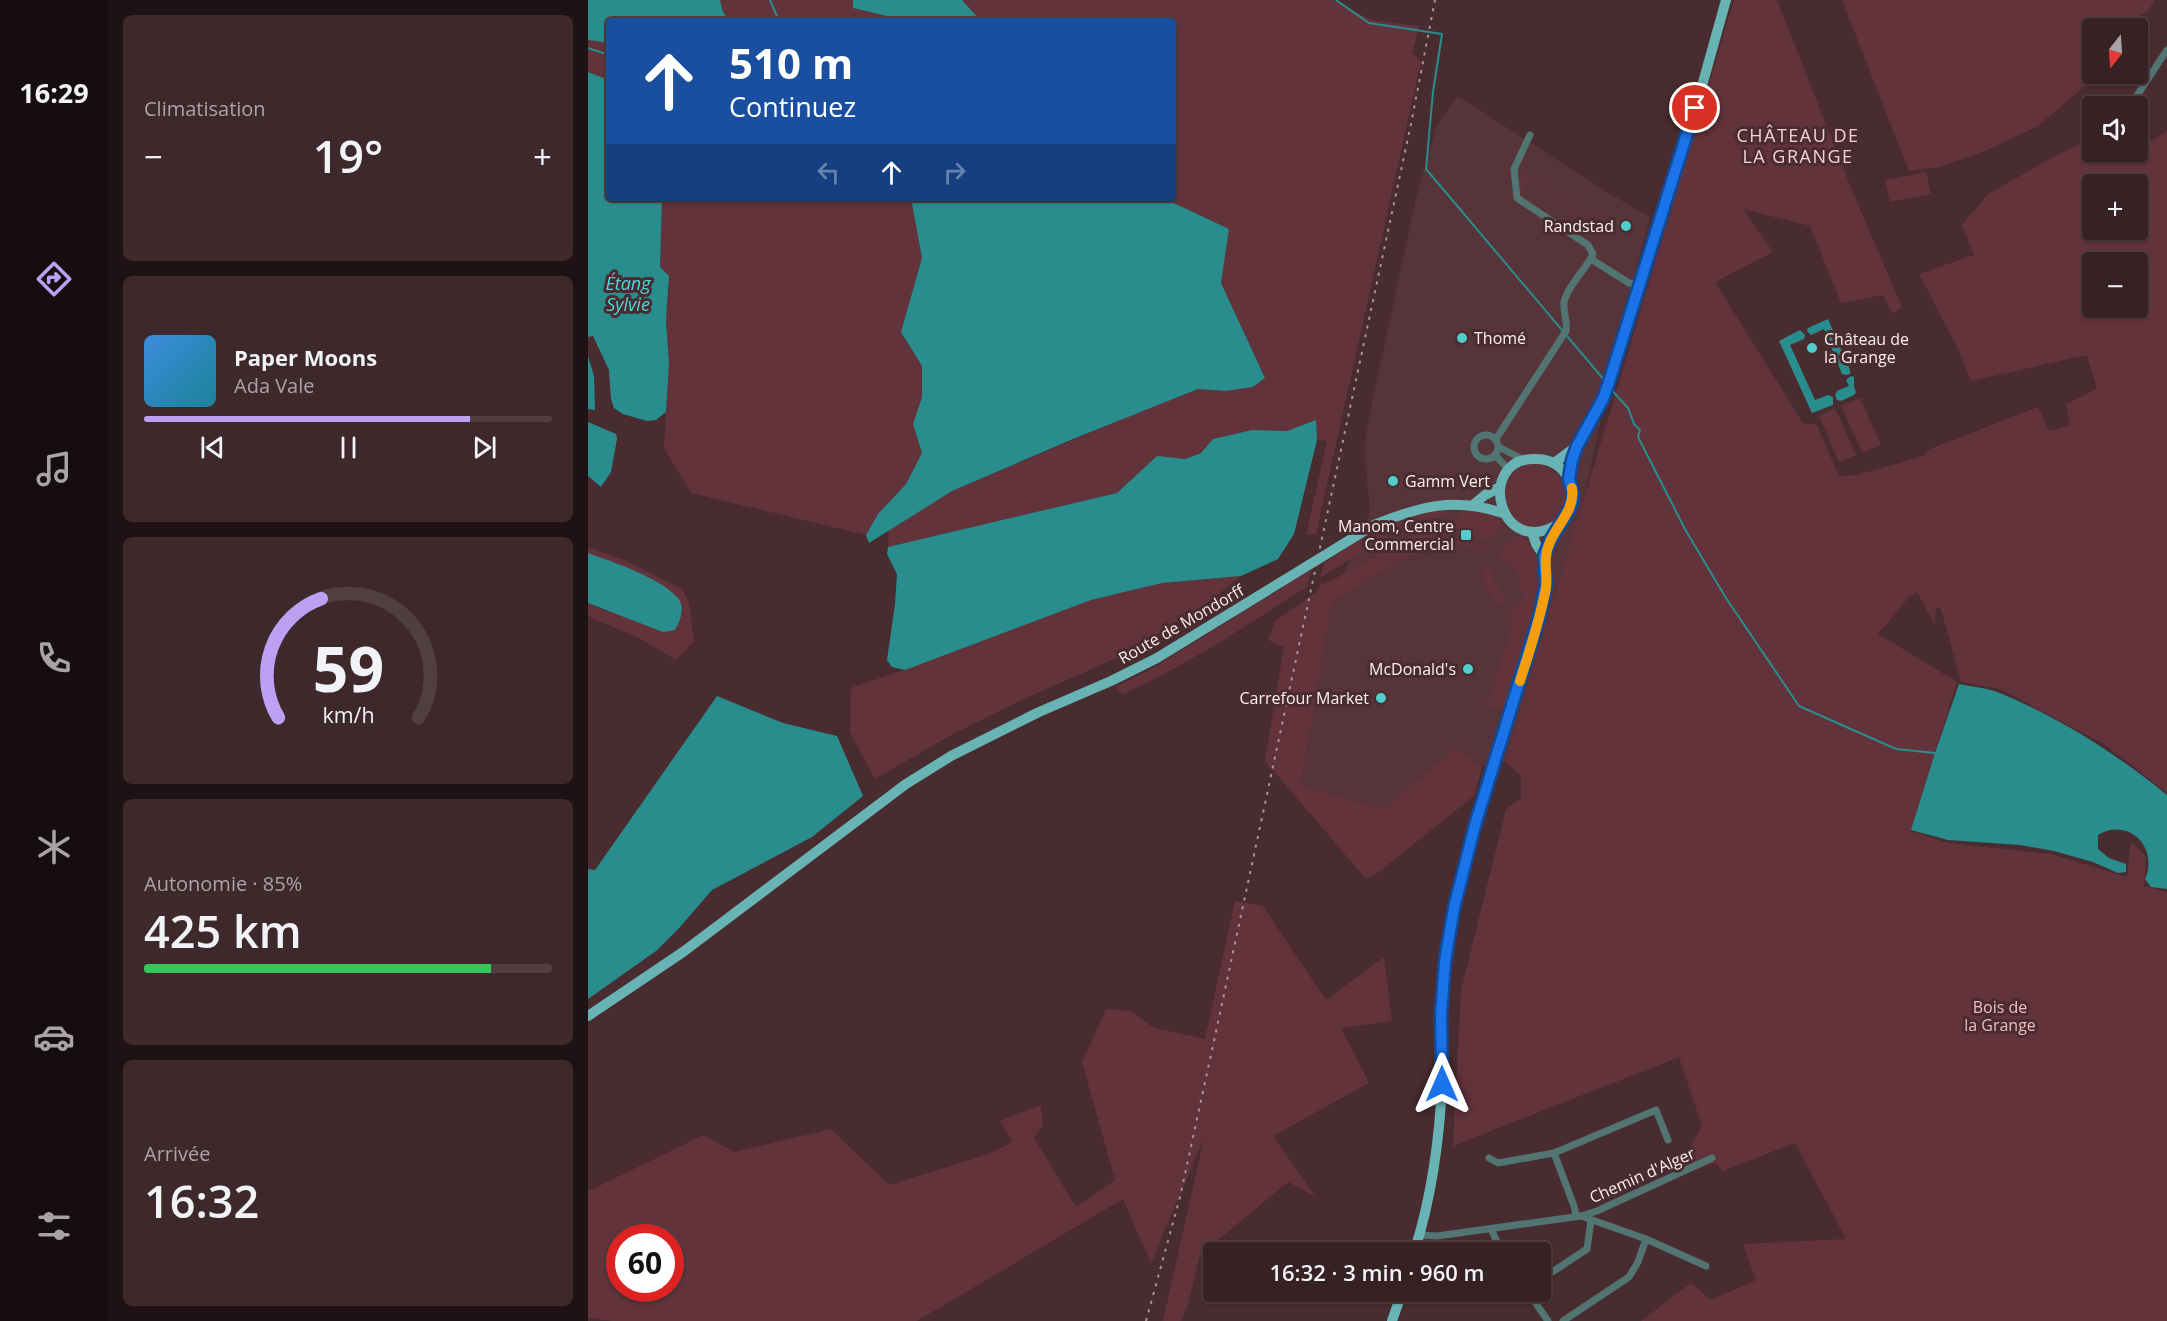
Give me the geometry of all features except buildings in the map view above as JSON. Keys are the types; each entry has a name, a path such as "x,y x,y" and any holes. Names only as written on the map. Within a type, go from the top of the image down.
{"main road":[{"path":"1544,556 1572,502 1573,494 1569,479 1572,460 1577,446 1603,399 1615,364 1726,0"},
{"path":"1554,464 1577,446"},
{"path":"1560,523 1542,531 1532,532 1515,525 1503,513 1499,496 1500,487 1506,473 1514,465 1524,460 1540,459 1554,464 1569,479"},
{"path":"1473,505 1500,487"},
{"name":"Route de Mondorff","path":"588,1016 683,952 906,784 951,756 1039,712 1157,658 1374,525 1409,510 1438,505 1473,505 1503,513"},
{"path":"1418,1242 1429,1194 1436,1139 1442,1084 1442,1006 1445,961 1454,908 1475,825 1539,618 1546,584 1544,556 1532,532"},
{"path":"1392,1321 1399,1302"}],"street":[{"path":"2137,96 2167,50"},
{"path":"1530,135 1514,170 1517,198 1588,245 1592,256 1629,283 1641,284"},
{"path":"1496,439 1566,332 1567,324 1563,306 1565,296 1592,256"},
{"path":"1499,447 1494,457 1487,459 1475,452 1474,444 1478,438 1490,435 1496,439 1499,447 1524,460"},
{"path":"1494,457 1506,466 1506,473"},
{"path":"1489,1158 1498,1163 1554,1153 1656,1110 1668,1140"},
{"path":"1554,1153 1579,1216 1646,1239 1706,1266"},
{"name":"Chemin d'Alger","path":"1420,1235 1437,1236 1579,1216 1597,1211 1712,1158"},
{"path":"1551,1273 1587,1249 1591,1220"},
{"path":"1491,1229 1497,1242"},
{"path":"1563,1321 1629,1277 1638,1262 1646,1239"},
{"path":"1535,1302 1548,1321"}],"shaded area":[{"path":"1458,96 1650,217 1623,318 1579,520 1505,761 1482,766 1455,747 1384,809 1301,785 1332,602 1370,511 1365,460 1366,431 1416,198 1437,125"}],"green space":[{"path":"720,0 853,0 853,8 895,18 728,18 723,12"},
{"path":"962,0 1333,0 1371,20 1419,26 1412,53 1421,61 1316,534 1306,535 1327,441 1317,440 1316,420 1287,431 1252,430 1213,439 1201,453 1185,459 1157,457 1117,493 888,547 889,529 952,491 1198,389 1226,391 1253,387 1265,378 1221,283 1229,229 1169,201 1176,201 1176,18 978,18"},
{"name":"Bois de la Grange","path":"1734,0 1777,0 1851,188 1902,307 1893,314 1883,295 1841,303 1810,226 1743,209 1773,252 1715,282 1803,423 1817,425 1839,476 1857,475 1923,456 1930,449 2038,407 2049,431 2070,425 2066,404 2097,389 2087,355 1971,381 1959,351 1919,274 1974,255 1962,225 1987,195 2051,158 2082,143 2082,162 2148,162 2148,143 2167,131 2167,793 2104,744 2000,689 1961,682 1941,609 1936,607 1935,625 1917,592 1909,597 1878,634 1957,682 1911,831 1948,843 2051,854 2127,877 2131,842 2146,856 2144,886 2167,892 2167,1321 1641,1321 1691,1283 1711,1300 1756,1280 1743,1244 1846,1239 1795,1143 1723,1171 1715,1163 1672,1179 1702,1126 1679,1057 1453,1146 1461,991 1506,809 1521,798 1521,776 1505,761"},
{"path":"1842,0 2155,0 2148,11 2136,18 2082,18 2082,84 2087,84 2038,126 1985,151 1940,167 1909,171"},
{"path":"588,40 606,43 606,79 588,72"},
{"path":"1518,170 1606,228 1602,234 1598,232 1601,227 1528,179 1523,186 1523,196 1545,211 1521,197"},
{"path":"1926,172 1931,194 1890,202 1885,180"},
{"path":"662,201 912,201 922,258 901,332 922,366 922,397 913,424 922,453 906,484 878,514 866,535 691,493 664,448 669,364 666,321 669,289 660,267"},
{"path":"1860,398 1881,445 1862,452 1841,406"},
{"path":"1835,408 1856,455 1839,462 1819,416"},
{"path":"1535,464 1549,469 1559,477 1565,487 1567,497 1560,518 1550,525 1525,528 1508,517 1505,497 1506,482 1514,470"},
{"path":"1464,510 1495,514 1502,525 1498,533 1484,539 1461,533 1456,520"},
{"path":"1451,511 1446,517 1418,520 1406,525 1320,578 1324,563 1383,526 1410,515"},
{"path":"1442,530 1449,532 1456,541 1491,547 1487,552 1462,545 1444,547 1441,542 1400,560 1332,602 1301,785 1384,809 1455,747 1482,766 1474,796 1375,875 1366,879 1265,761 1284,647 1268,640 1276,620 1317,592 1319,586 1405,541"},
{"path":"1519,536 1532,548 1538,567 1539,590 1528,642 1508,706 1492,707 1483,704 1485,700 1489,701 1514,620 1510,618 1511,611 1522,600 1518,572 1512,571 1515,568 1508,560 1505,563 1499,558 1499,554 1508,542"},
{"path":"588,547 624,560 682,589 689,603 694,641 676,660 643,640 588,616 588,603 605,611 678,597 634,572 588,553"},
{"path":"1492,562 1494,567 1492,576 1506,601 1505,606 1497,602 1490,594 1481,575"},
{"path":"1311,571 1307,587 1240,630 1147,683 1123,694 1117,690 1117,686 1148,671"},
{"path":"1241,576 1196,612 1114,659 951,735 875,779 850,732 851,688 1091,600 1162,583"},
{"path":"1235,901 1263,906 1326,1000 1384,957 1392,1021 1341,1028 1369,1083 1273,1136 1316,1197 1288,1182 1216,1242 1203,1242 1203,1253 1200,1255 1187,1307 1181,1321 1163,1321 1204,1138 1151,1263 1123,1199 917,1321 612,1321 588,1317 588,1189 591,1190 703,1135 734,1152 831,1129 889,1185 989,1154 1013,1142 1000,1121 1041,1105 1043,1125 1034,1138 1076,1207 1115,1180 1082,1062 1106,1009 1131,1011 1154,1028 1205,1039"}],"water":[{"path":"588,0 720,0 723,12 728,18 606,18 606,43 588,40"},
{"path":"853,0 962,0 978,18 895,18 853,8"},
{"name":"Étang Sylvie","path":"588,72 606,79 606,201 662,201 660,267 669,276 666,321 669,363 666,412 656,420 647,421 623,414 614,408 611,399 609,370 593,336 588,337"},
{"path":"912,201 1169,201 1229,229 1221,283 1265,378 1253,387 1226,391 1198,389 1073,439 952,491 869,543 866,535 878,514 906,484 922,453 913,424 922,397 922,366 901,332 922,258"},
{"path":"1828,319 1850,374 1842,374 1824,329 1811,335 1807,331 1808,328"},
{"path":"1800,330 1805,335 1804,339 1790,345 1815,400 1828,395 1833,397 1833,405 1812,413 1779,341"},
{"name":"Étang Sylvie","path":"588,356 594,376 595,410 588,409"},
{"path":"1851,376 1854,377 1856,392 1841,401 1837,400 1835,395 1837,391 1849,386 1846,380"},
{"path":"1316,420 1317,440 1294,534 1278,559 1241,576 1162,583 1091,600 905,670 892,667 887,660 897,574 887,554 888,547 1117,493 1157,456 1185,459 1201,453 1213,439 1252,430 1287,431"},
{"path":"588,422 616,434 617,439 611,472 601,487 588,476"},
{"path":"588,553 647,576 676,596 682,608 675,630 663,632 588,603"},
{"path":"1959,684 1995,691 2066,725 2108,751 2167,795 2167,889 2151,887 2145,879 2148,856 2144,846 2138,838 2120,830 2109,830 2098,835 2098,849 2109,858 2126,864 2126,872 2118,873 2093,862 2054,851 2020,845 1948,840 1911,830"},
{"path":"717,696 783,723 837,736 863,796 812,837 712,890 656,951 588,999 588,869 595,870"}],"waterway":[{"path":"770,0 778,18"},
{"path":"1336,0 1369,23 1442,34 1433,92 1426,169 1605,381"},
{"path":"588,48 606,54"},
{"path":"1610,388 1628,408 1634,424 1640,430 1638,437 1686,531 1726,598 1799,706 1896,749 1935,753"}],"railway":[{"path":"1146,1321 1180,1197 1411,124 1435,0"}],"slow traffic":[{"path":"1520,681 1539,618 1546,584 1544,556 1551,539 1569,510 1572,502 1572,488"}],"place":[{"name":"Randstad","path":"1626,226"},
{"name":"Thomé","path":"1462,338"},
{"name":"Château de la Grange","path":"1812,348"},
{"name":"Gamm Vert","path":"1393,481"},
{"name":"Manom, Centre Commercial","path":"1466,535"},
{"name":"McDonald's","path":"1468,669"},
{"name":"Carrefour Market","path":"1381,698"}],"district":[{"name":"CHÂTEAU DE LA GRANGE","path":"1798,145"}],"route":[{"path":"1442,1084 1441,1014 1445,961 1454,908 1475,825 1539,618 1546,584 1544,556 1572,502 1573,494 1569,479 1572,460 1577,446 1603,399 1609,382 1695,108"}]}
